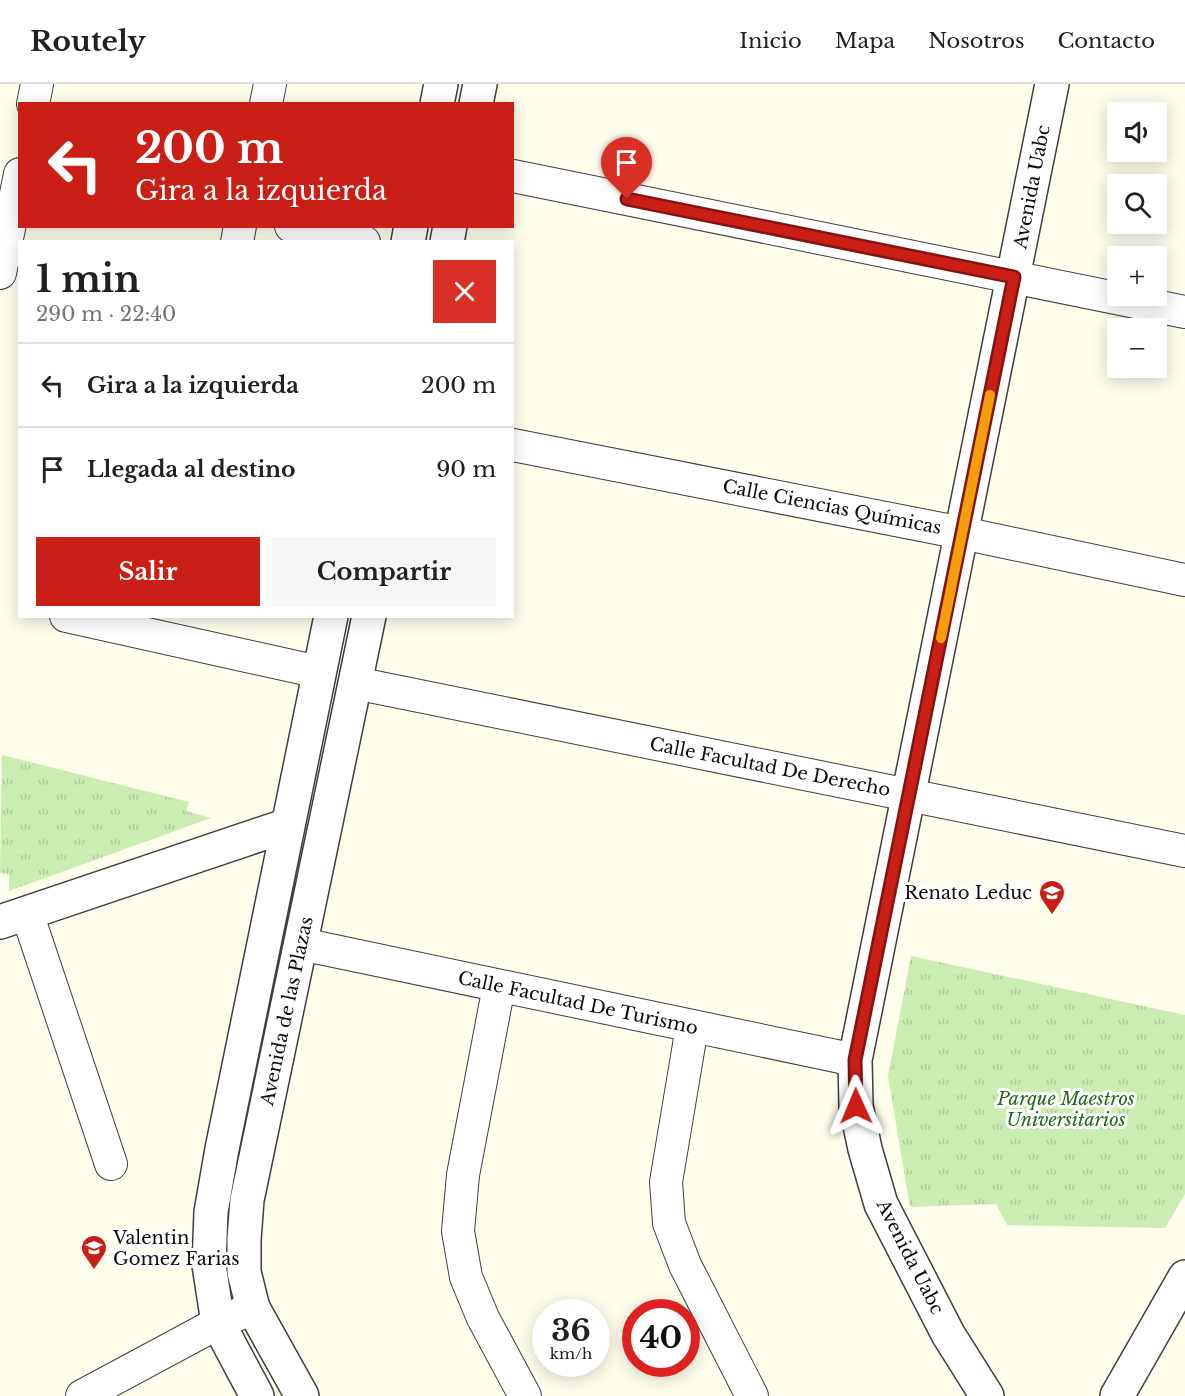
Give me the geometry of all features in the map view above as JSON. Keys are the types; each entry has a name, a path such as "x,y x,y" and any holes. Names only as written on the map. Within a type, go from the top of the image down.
{"street":[{"path":"33,102 37,84"},
{"path":"266,102 270,84"},
{"path":"436,102 441,84"},
{"path":"476,102 480,84"},
{"name":"Avenida Uabc","path":"987,1396 948,1334 881,1204 865,1149 856,1106 855,1060 1052,84"},
{"path":"0,166 18,171"},
{"path":"514,177 1185,312"},
{"path":"0,273 18,182"},
{"path":"300,228 355,240"},
{"name":"Calle Ciencias Químicas","path":"514,445 962,533 1185,580"},
{"path":"75,618 319,672"},
{"name":"Avenida de las Plazas","path":"257,1396 218,1323 209,1265 211,1212 331,618"},
{"name":"Avenida de las Plazas","path":"302,1396 253,1308 244,1272 247,1200 369,618"},
{"name":"Calle Facultad De Derecho","path":"355,683 1185,851"},
{"path":"111,1164 14,918 288,825"},
{"name":"Calle Facultad De Turismo","path":"301,944 855,1060"},
{"path":"499,986 463,1175 458,1231 466,1277 483,1318 525,1396"},
{"path":"692,1027 666,1182 669,1222 685,1265 752,1396"},
{"path":"1117,1396 1185,1277"},
{"path":"96,1393 218,1323 253,1308"}],"green space":[{"path":"2,755 189,802 186,811 211,818 9,891 9,874 0,873"},
{"name":"Parque Maestros Universitarios","path":"911,956 1185,1015 1185,1194 1165,1228 1007,1225 996,1204 910,1207 888,1076"}],"slow traffic":[{"path":"941,638 990,395"}],"place":[{"name":"Renato Leduc","path":"1052,916"},
{"name":"Valentin Gomez Farias","path":"94,1271"}],"route":[{"path":"627,199 1014,277 855,1060 856,1106"}]}
